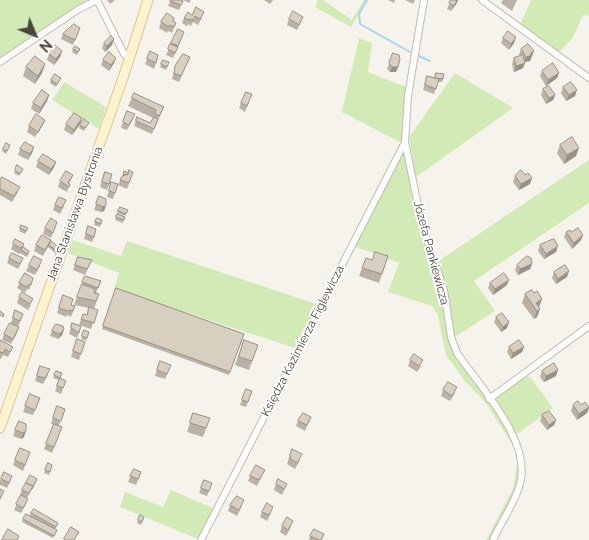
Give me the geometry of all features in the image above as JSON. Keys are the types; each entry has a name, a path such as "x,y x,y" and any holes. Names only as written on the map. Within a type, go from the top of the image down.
{"street":[{"path":"0,62 79,9 97,0 124,54 130,57"},
{"name":"Jana Stanisława Bystronia","path":"0,428 130,57 148,0"},
{"name":"Józefa Pankiewicza","path":"424,0 408,96 405,142 422,225 444,290 451,337 457,353 516,438 523,459 520,487 493,540"},
{"path":"482,0 589,78"},
{"name":"Księdza Kazimierza Figlewicza","path":"200,540 405,142"},
{"path":"489,399 589,326"}],"green space":[{"path":"0,0 87,0 0,57"},
{"path":"316,0 323,0 352,20 364,0 368,0 351,27 315,7 318,1"},
{"path":"531,0 589,0 589,16 583,15 572,39 559,52 520,25"},
{"path":"359,38 372,43 368,72 406,87 402,143 342,112"},
{"path":"455,73 513,108 416,177 409,137"},
{"path":"64,82 106,107 99,129 52,100"},
{"path":"404,148 441,291 453,351 514,438 521,460 516,490 492,540 486,540 513,489 518,459 514,447 486,403 464,380 446,355 438,315 432,306 388,292 399,263 354,246"},
{"path":"589,160 589,203 474,281 495,311 453,338 437,262"},
{"path":"73,240 121,256 127,241 319,305 295,348 114,289 119,273 68,253"},
{"path":"525,375 531,378 553,408 517,434 491,399"},
{"path":"171,490 215,509 198,539 120,507 125,492 163,507"}],"building":[{"path":"171,0 181,0 183,1 181,5"},
{"path":"451,0 457,0 454,6 449,3"},
{"path":"196,7 204,12 200,19 195,16 193,20 184,18 188,12 192,15"},
{"path":"293,11 303,17 299,25 289,19"},
{"path":"167,13 174,18 173,21 176,23 174,27 170,25 169,27 161,22"},
{"path":"74,24 80,28 75,40 63,34"},
{"path":"178,29 184,32 178,46 171,43"},
{"path":"508,31 516,37 511,44 503,38"},
{"path":"111,36 114,39 107,46 104,43"},
{"path":"170,44 178,47 175,53 168,49"},
{"path":"528,44 534,51 530,54 532,55 526,57 521,49"},
{"path":"55,45 62,51 56,59 49,54"},
{"path":"75,46 80,49 78,52 73,49"},
{"path":"150,51 158,55 156,63 147,59"},
{"path":"109,52 116,58 111,65 103,60"},
{"path":"393,53 399,55 398,67 392,67 389,63"},
{"path":"183,54 190,57 181,76 174,73 175,66"},
{"path":"523,55 525,63 516,66 514,58"},
{"path":"35,56 45,64 38,76 26,67"},
{"path":"163,60 169,62 167,67 161,64"},
{"path":"553,63 559,73 548,80 542,71"},
{"path":"436,73 444,74 443,79 435,78"},
{"path":"55,74 61,78 57,84 51,80"},
{"path":"427,76 439,79 436,89 425,85"},
{"path":"571,82 577,90 569,95 563,87"},
{"path":"549,86 555,95 549,98 543,89"},
{"path":"42,90 49,95 41,108 33,103"},
{"path":"246,92 252,94 247,106 241,103"},
{"path":"134,93 164,107 159,116 155,114 156,110 132,98"},
{"path":"127,111 135,114 129,125 123,122"},
{"path":"74,113 82,118 74,130 66,124"},
{"path":"36,114 45,120 38,132 29,126"},
{"path":"137,117 150,123 154,117 158,119 154,129 136,121"},
{"path":"84,119 89,123 85,128 80,125"},
{"path":"572,137 579,148 567,155 560,145"},
{"path":"25,142 34,147 30,154 20,149"},
{"path":"6,143 10,145 7,151 3,149"},
{"path":"43,154 56,162 51,169 38,161"},
{"path":"17,165 23,169 20,174 15,170"},
{"path":"129,170 133,172 129,183 120,180 122,176 128,174"},
{"path":"521,170 525,175 528,173 532,178 521,184 515,176"},
{"path":"66,171 73,175 68,183 70,184 69,187 60,181"},
{"path":"105,172 112,174 109,184 102,182"},
{"path":"2,177 20,187 14,196 0,189"},
{"path":"111,182 118,184 115,193 109,191"},
{"path":"99,196 106,199 106,205 103,207 96,204"},
{"path":"59,197 66,200 62,208 55,205"},
{"path":"120,207 128,210 126,214 118,211"},
{"path":"117,214 125,217 124,220 116,217"},
{"path":"51,218 57,222 53,233 45,228"},
{"path":"97,218 102,220 101,224 95,222"},
{"path":"21,225 28,228 26,231 20,228"},
{"path":"88,226 96,229 94,237 86,234"},
{"path":"578,228 583,235 574,243 566,232 570,230 571,232"},
{"path":"42,235 51,240 45,250 36,245"},
{"path":"15,239 24,244 21,248 13,244"},
{"path":"554,239 558,246 546,254 540,245"},
{"path":"51,241 58,247 57,251 49,245"},
{"path":"23,247 29,251 28,254 21,250"},
{"path":"375,252 388,256 382,274 362,268 366,258 372,260"},
{"path":"12,253 23,258 20,264 9,258"},
{"path":"34,256 42,260 37,270 29,265"},
{"path":"527,256 531,258 532,264 520,269 517,265"},
{"path":"78,257 92,260 87,269 75,265"},
{"path":"565,265 569,271 558,279 554,272"},
{"path":"25,273 33,278 31,285 29,284 27,287 19,283"},
{"path":"504,273 509,280 495,289 490,283"},
{"path":"85,276 101,281 98,288 82,282"},
{"path":"82,284 95,289 94,293 99,294 96,301 77,297"},
{"path":"116,288 244,334 230,372 103,326"},
{"path":"532,290 534,293 537,291 542,299 536,303 540,309 537,311 525,294"},
{"path":"22,292 33,299 30,304 19,297"},
{"path":"63,295 73,299 71,305 75,306 73,311 59,308"},
{"path":"89,307 98,310 94,323 81,319 83,314 87,315"},
{"path":"15,310 23,314 20,321 13,318"},
{"path":"502,313 509,322 503,327 496,317"},
{"path":"10,323 19,327 13,339 4,334"},
{"path":"72,323 81,326 79,333 71,328"},
{"path":"56,324 63,326 64,329 60,334 52,331"},
{"path":"84,330 89,332 87,338 82,336"},
{"path":"77,339 85,342 81,354 73,351"},
{"path":"0,340 13,347 10,352 5,349 3,353 0,352"},
{"path":"244,340 258,345 252,361 239,357"},
{"path":"519,340 524,347 513,353 509,347"},
{"path":"414,354 423,360 419,366 410,360"},
{"path":"160,361 171,365 167,374 157,370"},
{"path":"554,363 558,370 546,376 542,371"},
{"path":"40,366 50,369 45,378 37,376"},
{"path":"56,371 62,373 60,378 54,375"},
{"path":"60,378 66,381 63,388 57,386"},
{"path":"448,382 457,387 452,396 443,390"},
{"path":"246,389 252,391 248,402 242,400"},
{"path":"30,394 40,398 35,410 25,406"},
{"path":"578,401 581,405 585,402 589,407 579,414 573,405"},
{"path":"57,406 65,409 61,421 53,418"},
{"path":"549,411 556,420 549,425 542,415"},
{"path":"193,413 210,418 206,428 190,423"},
{"path":"303,413 311,417 307,425 298,421"},
{"path":"19,421 26,424 26,431 23,433 15,430"},
{"path":"54,424 62,427 54,447 46,444"},
{"path":"20,448 30,452 25,465 15,460"},
{"path":"292,449 302,454 297,463 289,458 291,457"},
{"path":"48,463 52,465 50,472 45,470"},
{"path":"256,465 265,470 259,480 250,476"},
{"path":"134,469 141,472 138,479 130,476"},
{"path":"4,472 12,476 9,483 1,479"},
{"path":"30,475 37,479 32,489 33,486 26,483"},
{"path":"278,479 287,484 284,489 276,484"},
{"path":"204,480 212,483 209,491 201,488"},
{"path":"26,483 33,486 29,493 22,490"},
{"path":"0,489 4,491 0,499"},
{"path":"21,495 28,499 23,508 16,504"},
{"path":"237,496 244,500 239,510 230,505"},
{"path":"267,503 273,507 269,515 262,512"},
{"path":"34,509 58,523 56,527 31,513"},
{"path":"26,514 57,530 54,536 23,519"},
{"path":"140,515 144,517 142,522 138,520"},
{"path":"287,517 293,521 288,530 282,526"},
{"path":"71,527 79,532 74,540 66,540 64,539"},
{"path":"8,529 19,536 17,540 2,540"},
{"path":"314,529 324,534 321,540 310,536"}],"waterway":[{"path":"367,0 359,14 360,24 410,52"},
{"path":"419,56 430,61"}]}
